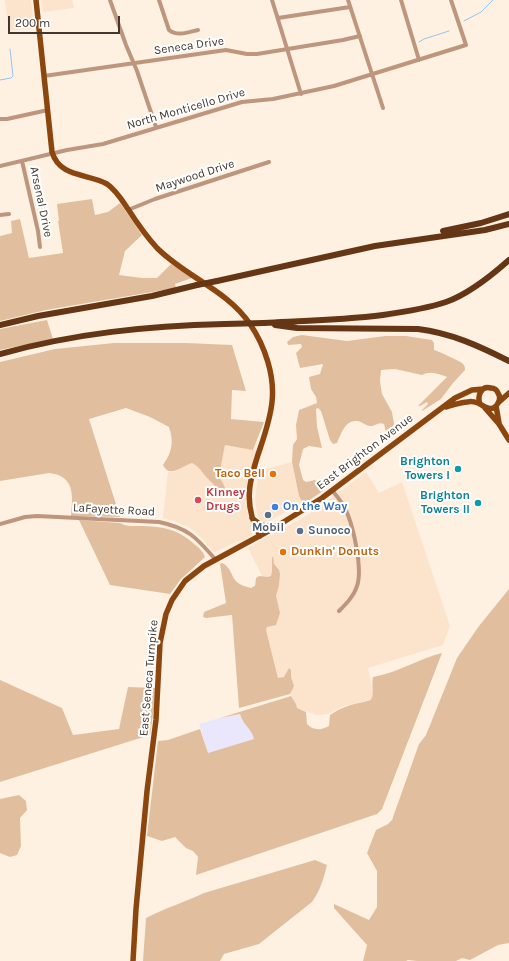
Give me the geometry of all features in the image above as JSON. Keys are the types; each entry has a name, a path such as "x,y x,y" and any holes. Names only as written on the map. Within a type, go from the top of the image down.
{"highway":[{"path":"327,257 356,247 464,227 509,214"},
{"path":"0,325 38,316 152,296 401,241 485,230 509,224"},
{"path":"0,354 68,338 115,331 172,326 264,323 363,317 408,312 446,302 458,296 474,287 509,260"},
{"path":"264,323 297,328 418,329 434,331 477,345 509,361"}],"main road":[{"path":"36,0 53,154 55,159 62,167 71,172 100,180 108,185 120,198 144,233 162,252 180,267 234,305 260,340 270,370 273,389 272,403 266,429 251,476 249,493 254,525 260,536"},
{"path":"480,404 479,394 483,389 490,387 497,391 509,392"},
{"name":"East Brighton Avenue","path":"260,536 332,490 444,408 455,398 472,390 483,389"},
{"path":"497,391 500,397 497,405 499,424"},
{"path":"486,408 492,408 497,405 509,392"},
{"path":"444,408 467,402 480,404 486,408 499,424 509,440"},
{"path":"252,517 263,526 268,527 279,525"},
{"name":"East Seneca Turnpike","path":"134,961 136,909 157,715 162,626 172,600 179,589 196,571 215,559 260,536"}],"street":[{"path":"110,0 156,127"},
{"path":"159,0 171,32 179,34 198,30"},
{"path":"272,0 301,94"},
{"path":"348,0 371,75 383,108"},
{"path":"401,0 418,60"},
{"name":"North Monticello Drive","path":"0,166 103,144 242,102 273,99 334,86 466,45 451,0"},
{"path":"278,18 350,7"},
{"name":"Seneca Drive","path":"44,76 226,50 247,54 257,54 360,36"},
{"path":"0,119 7,119 48,110"},
{"name":"Arsenal Drive","path":"22,161 38,231 40,247"},
{"name":"Maywood Drive","path":"128,210 155,199 269,162"},
{"path":"0,215 9,214"},
{"path":"332,490 344,506 348,516 353,534 359,569 358,582 354,593 339,611"},
{"name":"LaFayette Road","path":"0,524 25,517 37,516 158,522 174,525 186,531 201,542 215,559"}],"shaded area":[{"path":"5,0 31,0 34,28 9,31"},
{"path":"41,0 72,0 74,8 43,12"},
{"path":"92,199 95,215 108,212 120,203 142,235 125,251 119,275 157,278 171,264 192,278 175,284 176,288 46,310 0,321 0,236 12,233 11,221 20,219 29,258 63,253 57,204"},
{"path":"47,320 53,339 0,350 0,329"},
{"path":"302,335 347,341 385,336 406,336 432,340 434,343 434,350 462,363 465,369 441,399 422,411 428,404 427,402 418,406 447,377 432,373 422,375 395,369 381,370 380,381 382,394 392,412 395,430 387,437 384,424 382,423 369,426 358,421 353,421 346,425 337,443 333,444 330,440 321,411 318,408 316,409 317,427 322,448 309,446 303,449 299,465 303,480 306,482 315,480 323,485 323,491 303,503 299,496 292,462 293,445 297,439 296,425 299,410 317,403 316,397 311,389 309,377 320,374 323,364 300,368 296,353 302,347 301,344 288,345 287,342 293,337"},
{"path":"114,343 186,343 232,345 246,391 232,390 231,419 264,422 253,450 225,445 219,476 228,493 223,497 199,468 192,463 172,471 166,469 163,465 170,451 172,442 169,427 150,417 126,408 89,419 120,517 71,516 72,494 68,482 64,478 57,475 49,473 0,481 0,362 55,349"},
{"path":"225,445 257,450 247,478 248,515 253,531 251,536 244,540 238,541 215,552 212,551 202,538 190,528 163,518 168,472 174,472 185,465 192,463 196,465 220,492 222,497 228,493 219,476"},
{"path":"292,462 299,496 303,503 269,521 263,522 258,517 255,501 258,471"},
{"path":"366,472 379,493 402,482 450,626 443,645 368,668 373,690 371,700 344,706 328,714 316,715 297,708 290,691 278,678 266,630 267,627 262,576 248,548 311,513"},
{"path":"79,520 169,529 187,538 200,549 205,557 181,579 170,594 110,585"},
{"path":"272,557 280,574 276,596 280,613 276,625 267,627 266,630 278,678 284,677 289,668 291,670 291,677 294,686 290,694 239,708 232,615 206,618 203,617 204,612 226,603 220,564 222,563 229,569 238,583 251,588 255,586 256,578 259,576 271,576"},
{"path":"509,589 509,943 498,945 470,960 462,958 456,961 363,961 367,945 334,908 334,904 369,920 377,907 377,871 367,853 376,830 388,824 392,820 419,744 426,735 457,658 479,626"},
{"path":"442,653 382,809 377,814 196,875 198,857 193,851 186,848 175,837 162,841 147,836 158,741 168,740 200,729 208,753 254,739 240,714 220,718 291,696 297,708 306,712 307,724 309,726 315,729 323,728 329,726 330,715 340,709 371,700 373,694 373,677"},
{"path":"0,680 62,708 73,735 119,729 128,687 157,688 150,735 0,782"},
{"path":"240,714 241,720 252,732 254,739 208,753 199,724"},
{"path":"19,795 26,801 27,810 20,818 21,846 17,855 10,857 0,853 0,799"},
{"path":"315,860 327,865 325,875 315,898 259,944 224,954 220,961 143,961 146,918 204,893"}],"waterway":[{"path":"464,21 481,12 493,0"},
{"path":"419,42 449,31"},
{"path":"0,80 11,78 13,76 10,49"}],"place":[{"name":"Brighton Towers I","path":"458,469"},
{"name":"Taco Bell","path":"273,474"},
{"name":"Kinney Drugs","path":"198,500"},
{"name":"Brighton Towers II","path":"478,503"},
{"name":"On the Way","path":"275,507"},
{"name":"Mobil","path":"268,515"},
{"name":"Sunoco","path":"300,531"},
{"name":"Dunkin' Donuts","path":"283,552"}]}
